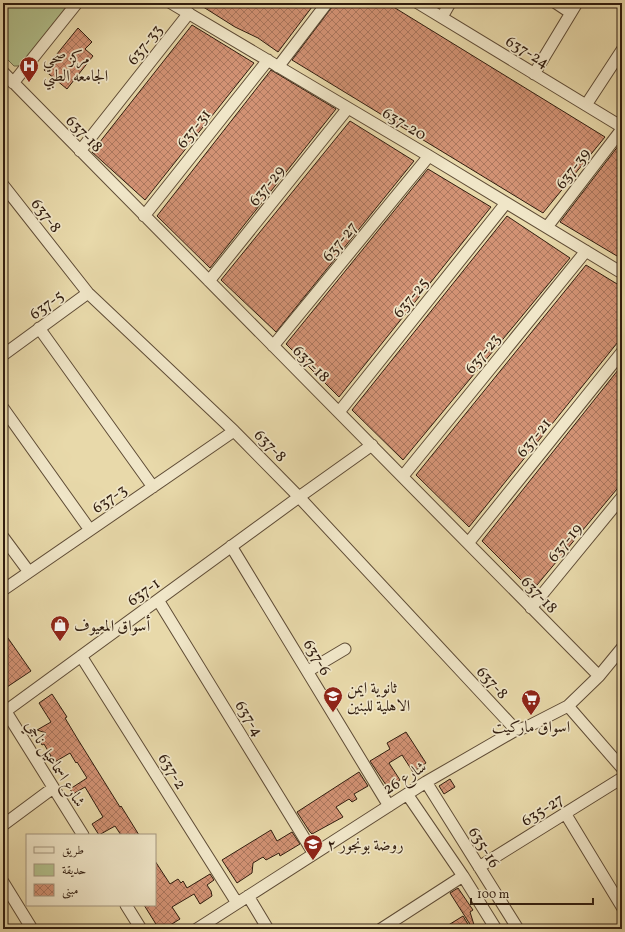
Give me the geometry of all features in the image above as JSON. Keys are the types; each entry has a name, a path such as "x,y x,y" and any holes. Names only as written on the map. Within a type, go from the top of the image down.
{"street":[{"path":"13,83 77,3"},
{"name":"637-20","path":"171,3 506,202 622,273"},
{"path":"278,67 327,3"},
{"name":"637-24","path":"418,3 622,128"},
{"path":"442,18 450,3"},
{"path":"556,3 571,13"},
{"path":"534,74 577,3"},
{"name":"637-33","path":"80,151 189,13"},
{"path":"586,105 622,50"},
{"name":"637-31","path":"144,216 268,60"},
{"name":"637-18","path":"3,72 599,676"},
{"name":"637-29","path":"209,281 348,108"},
{"name":"637-39","path":"547,227 622,128"},
{"name":"637-27","path":"273,346 429,156"},
{"name":"637-8","path":"3,185 88,293 234,431 299,496 516,730"},
{"name":"637-25","path":"339,412 506,202"},
{"name":"637-23","path":"403,476 586,250"},
{"name":"637-5","path":"3,355 88,293"},
{"path":"39,328 153,487"},
{"name":"637-21","path":"468,542 622,352"},
{"path":"3,408 90,530"},
{"name":"637-3","path":"3,590 234,431"},
{"name":"637-1","path":"4,711 299,496 372,445"},
{"name":"637-19","path":"531,608 622,497"},
{"path":"3,537 29,572"},
{"name":"637-6","path":"231,546 389,806"},
{"name":"637-4","path":"158,600 314,854"},
{"name":"شارع 26","path":"197,929 426,782 516,730 527,727 568,706 599,676 622,648"},
{"path":"308,671 345,649"},
{"name":"637-2","path":"81,656 237,903"},
{"path":"568,706 622,768"},
{"name":"شارع اسماعيل ناجي","path":"4,711 82,834"},
{"name":"635-27","path":"479,867 622,778"},
{"name":"635-16","path":"426,782 518,929"},
{"path":"3,826 53,788"},
{"path":"407,794 463,876 496,929"},
{"path":"565,814 622,907"},
{"path":"381,929 463,876"},
{"path":"3,882 32,929"},
{"path":"248,896 268,929"},
{"path":"127,906 141,929"}],"green space":[{"path":"3,3 71,3 19,66 14,66 3,55"}],"building":[{"path":"197,3 315,3 278,52 258,38 235,27"},
{"path":"335,3 387,3 605,137 543,213 292,60"},
{"path":"192,25 254,63 145,200 92,152"},
{"path":"78,28 92,42 85,49 93,56 67,89 44,70"},
{"path":"271,70 336,109 210,268 157,216"},
{"path":"350,121 414,161 276,332 221,280"},
{"path":"622,141 622,259 560,222"},
{"path":"428,169 491,207 339,397 286,344"},
{"path":"507,216 570,258 403,460 352,410"},
{"path":"586,265 622,287 622,337 469,527 416,475"},
{"path":"622,365 622,483 532,591 482,541"},
{"path":"3,631 31,671 7,687 3,681"},
{"path":"52,694 67,717 65,718 77,738 138,834 120,834 115,826 98,834 92,824 103,817 85,787 73,794 70,789 87,778 77,762 76,763 70,753 53,763 44,744 42,745 38,738 46,733 37,730 51,722 39,703"},
{"path":"406,732 426,763 413,772 402,755 389,763 400,780 388,787 370,761 390,749 387,743"},
{"path":"359,772 368,786 354,794 357,799 352,802 349,799 336,807 343,817 312,834 297,812"},
{"path":"450,779 455,787 444,794 439,786"},
{"path":"271,830 277,841 292,832 300,844 280,856 279,853 266,860 263,857 253,863 252,873 237,883 222,860"},
{"path":"156,863 170,884 178,879 181,883 183,881 187,888 210,874 214,880 207,885 212,896 200,904 194,894 172,907 180,919 164,929 159,929 145,906 156,906"},
{"path":"458,888 473,910 470,912 475,928 473,929 450,893"},
{"path":"463,916 471,929 442,929"}],"place":[{"name":"مركز صحي الجامعه الطبي","path":"29,83"},
{"name":"أسواق المعيوف","path":"60,642"},
{"name":"ثانوية ايمن الاهلية للبنين","path":"333,713"},
{"name":"اسواق ماركيت","path":"531,716"},
{"name":"روضة بونجور ٢","path":"313,861"}]}
